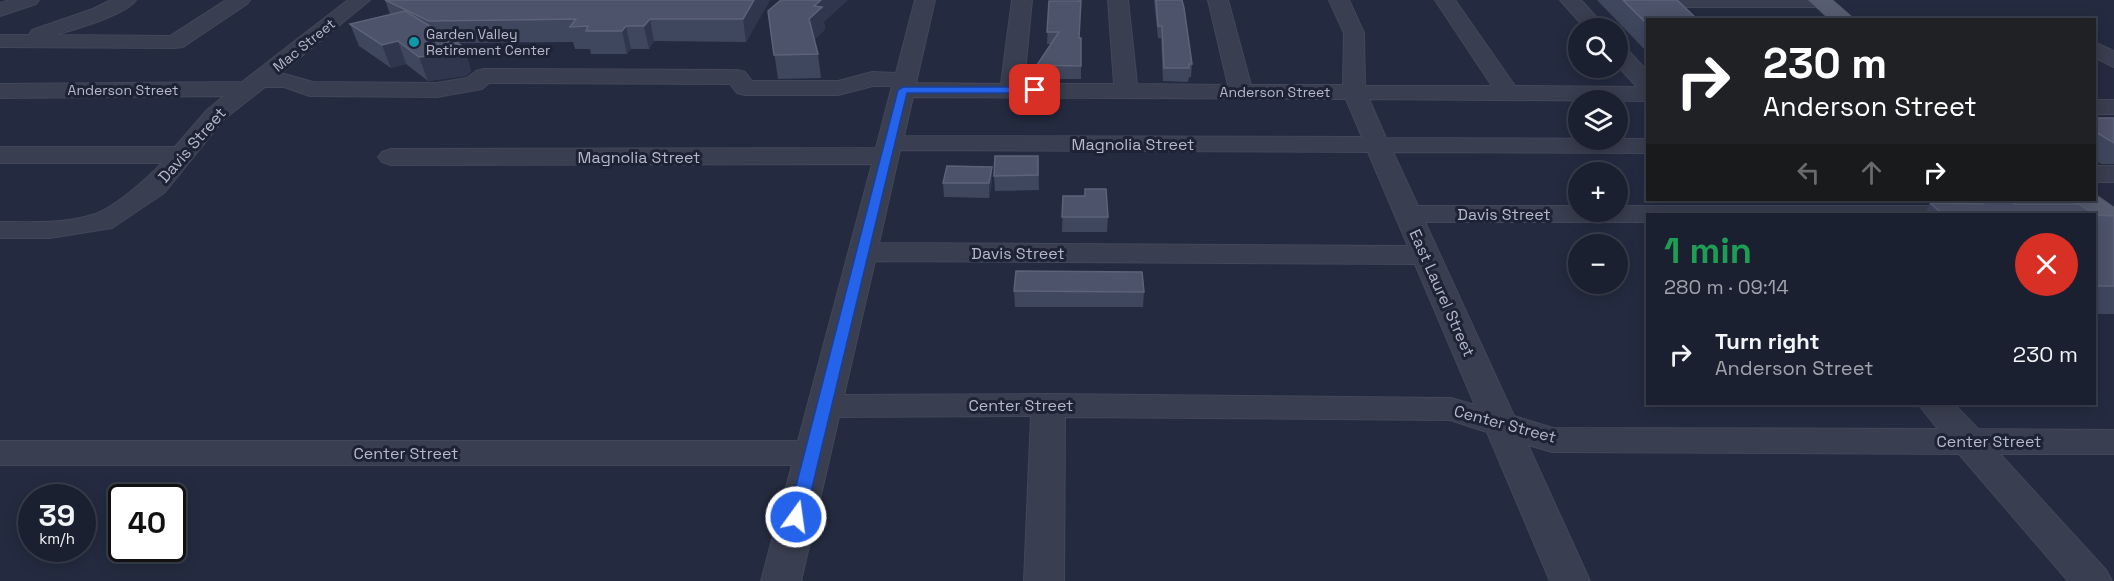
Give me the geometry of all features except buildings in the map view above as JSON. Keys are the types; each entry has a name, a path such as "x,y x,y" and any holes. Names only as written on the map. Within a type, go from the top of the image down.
{"main road":[{"path":"1819,0 1842,18"}],"street":[{"path":"0,10 29,0"},
{"path":"7,44 100,13 126,0"},
{"path":"7,44 175,42 240,0"},
{"name":"Mac Street","path":"253,85 360,0"},
{"path":"781,581 925,0"},
{"path":"1012,90 1022,0"},
{"path":"1118,0 1126,91"},
{"path":"1218,0 1241,92"},
{"name":"East Laurel Street","path":"1339,0 1354,33 1354,92 1570,581"},
{"path":"1446,0 1508,93"},
{"path":"1570,0 1587,18"},
{"path":"1678,0 1819,0"},
{"path":"1678,0 1697,18"},
{"path":"1768,0 1789,18"},
{"path":"2096,49 2114,60"},
{"path":"1628,64 1646,83"},
{"name":"Anderson Street","path":"0,90 253,85 287,80 310,89 437,90 474,84 484,76 737,77 745,88 838,88 872,79 904,85 1012,90 1646,94"},
{"name":"Davis Street","path":"0,230 50,230 102,222 155,187 215,115 253,85"},
{"path":"2096,107 2114,107"},
{"name":"Magnolia Street","path":"391,157 1377,145 1646,146"},
{"path":"0,155 181,155"},
{"path":"2096,174 2114,174"},
{"path":"1751,201 1762,213"},
{"path":"2080,213 2101,212"},
{"name":"Davis Street","path":"1408,214 1646,214"},
{"name":"Davis Street","path":"863,252 1426,255"},
{"path":"1044,581 1048,405"},
{"name":"Center Street","path":"824,406 1048,405 1451,409 1552,440 2114,442"},
{"path":"1936,405 2092,581"},
{"name":"Center Street","path":"0,453 812,453"}],"place":[{"name":"Garden Valley Retirement Center","path":"414,42"}],"route":[{"path":"796,517 903,90 1035,90"}]}
